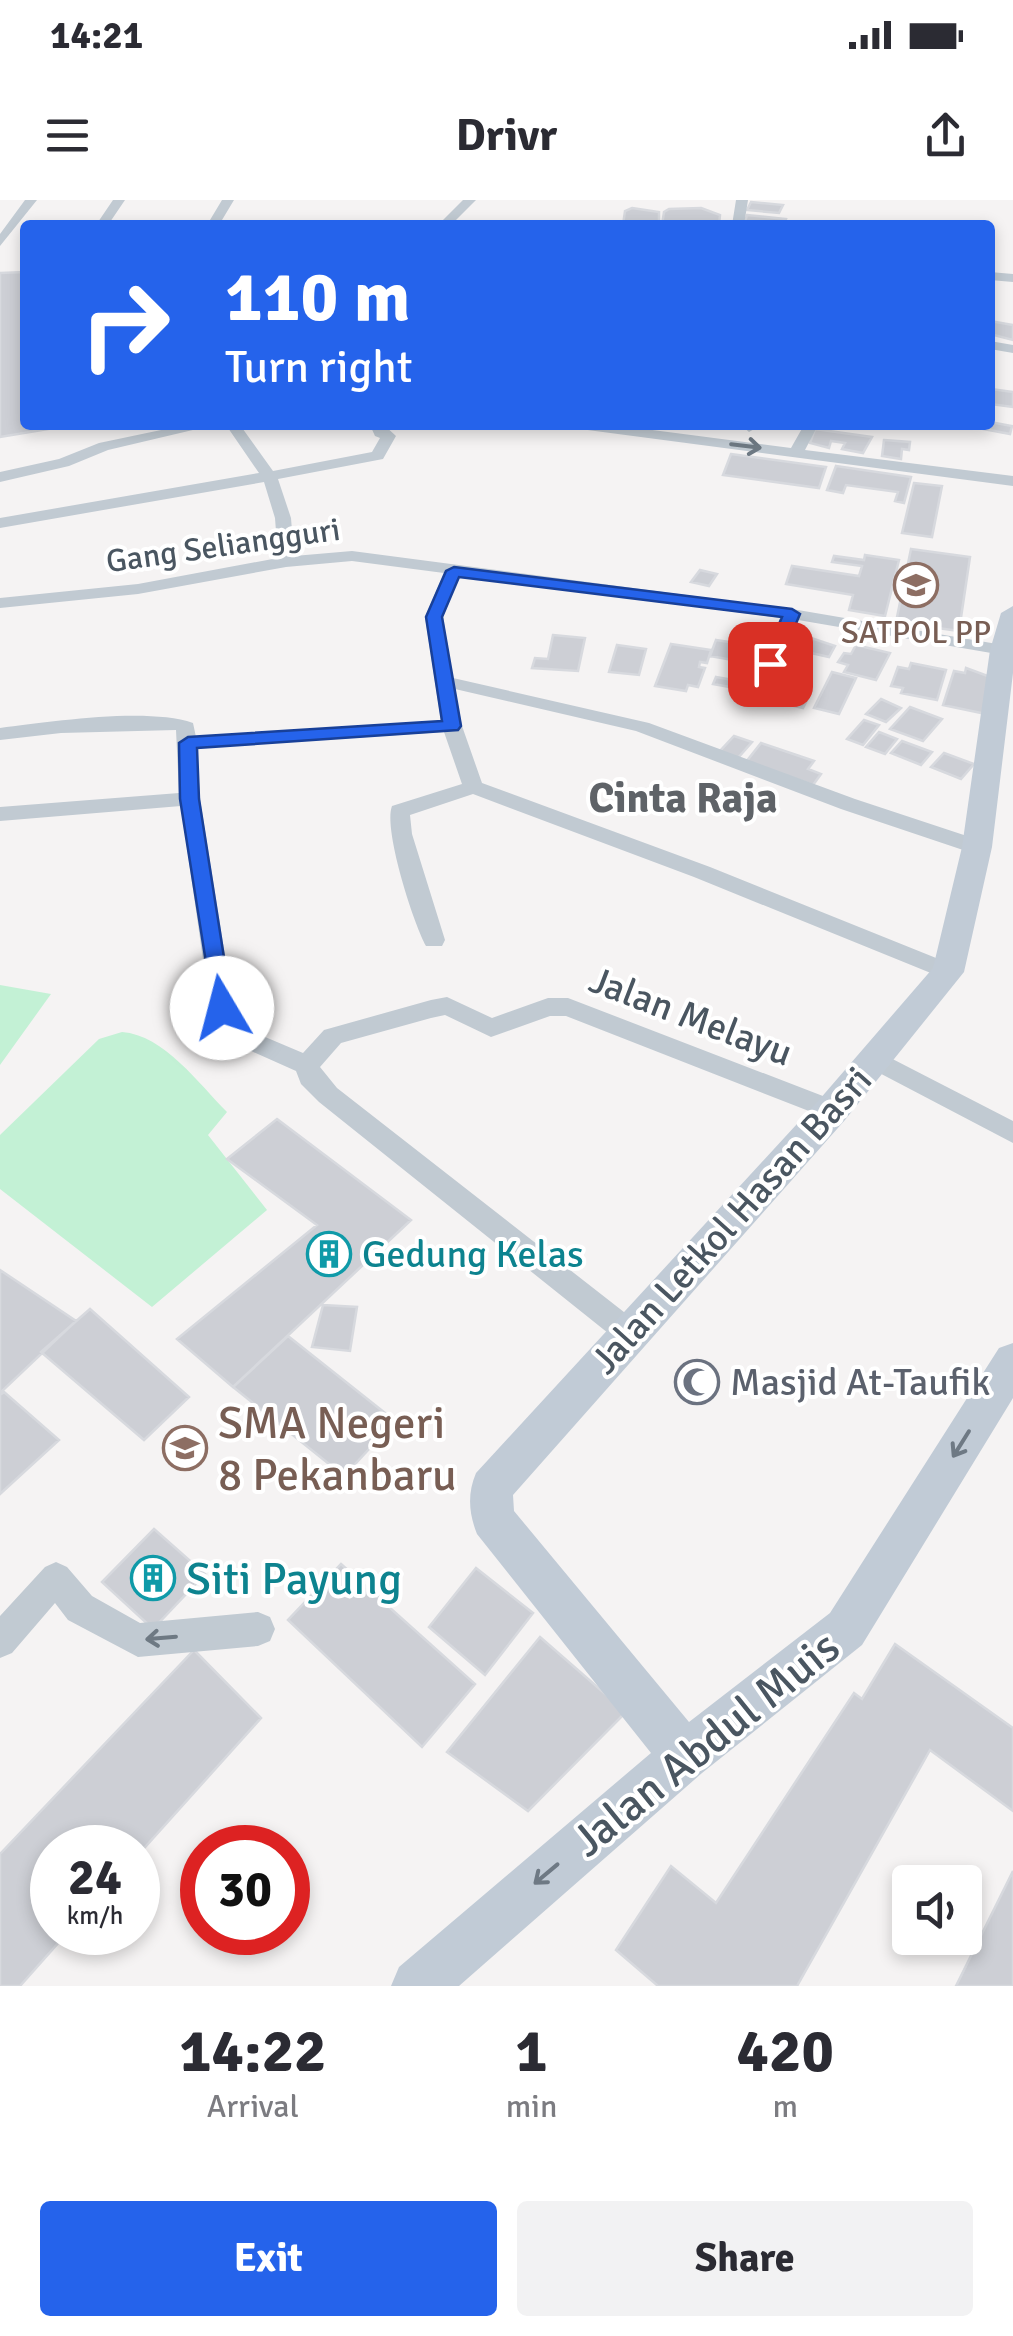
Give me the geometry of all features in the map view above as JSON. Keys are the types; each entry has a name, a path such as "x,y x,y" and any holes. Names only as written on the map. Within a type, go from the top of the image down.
{"street":[{"path":"0,242 30,200"},
{"path":"449,220 470,200"},
{"path":"0,477 64,462 104,446 182,430"},
{"path":"237,430 282,502 286,562"},
{"path":"0,524 378,456 390,436 380,430"},
{"path":"619,430 1013,481"},
{"path":"796,453 809,430"},
{"name":"Gang Seliangguri","path":"0,602 138,589 286,562 352,556 1007,646"},
{"path":"454,571 434,617 452,726 473,787"},
{"name":"Jalan Letkol Hasan Basri","path":"685,1756 493,1518 492,1488 628,1332 877,1060 948,972 977,846 1013,613"},
{"path":"760,690 792,614"},
{"path":"444,681 642,727 848,804 977,846"},
{"path":"0,734 61,726 174,723 186,727 190,799 222,1008 249,1040 307,1065 310,1077 328,1095 628,1332"},
{"path":"188,743 452,726"},
{"path":"434,940 401,834 399,811 473,787 702,872 948,972"},
{"path":"0,814 190,799"},
{"name":"Jalan Melayu","path":"307,1065 333,1036 431,1009 447,1006 491,1028 558,1006 832,1110"},
{"path":"877,1060 1013,1132"},
{"name":"Jalan Abdul Muis","path":"418,1986 685,1756 846,1629 1013,1361"},
{"path":"0,1641 56,1578 80,1608 138,1640 258,1629"}],"green space":[{"path":"0,985 51,994 0,1065"},
{"path":"122,1032 137,1035 166,1051 227,1112 208,1135 267,1210 152,1307 0,1189 0,1135 99,1039"}],"building":[{"path":"751,202 783,205 779,213 747,210"},
{"path":"632,208 659,212 659,220 624,220 625,211"},
{"path":"701,208 720,215 720,220 663,220 669,209"},
{"path":"747,215 786,219 786,220 746,220"},
{"path":"20,272 20,430 42,430 0,437 0,273"},
{"path":"995,322 1013,325 1013,340 995,335"},
{"path":"995,390 1013,392 1013,407 995,405"},
{"path":"995,423 1012,426 1010,434 989,430 995,430"},
{"path":"815,430 872,437 863,453 842,449 845,443 831,441 829,448 810,443"},
{"path":"884,440 910,442 909,450 902,449 901,459 882,456"},
{"path":"731,454 826,467 819,488 723,475"},
{"path":"836,466 911,477 904,503 895,501 898,492 846,485 843,493 827,490"},
{"path":"914,483 942,486 932,537 902,533"},
{"path":"911,549 970,557 959,631 896,622"},
{"path":"865,555 899,560 885,616 849,610 853,595 786,584 792,566 859,576 862,566 832,562 834,556 864,560"},
{"path":"700,570 717,574 709,586 691,582"},
{"path":"553,635 585,638 578,671 532,668 535,658 548,659"},
{"path":"802,635 835,646 829,657 789,648 794,637"},
{"path":"716,640 762,647 756,664 710,656"},
{"path":"671,644 711,650 707,663 700,662 699,667 705,668 698,687 688,685 686,691 655,686"},
{"path":"617,645 646,649 639,675 609,672"},
{"path":"856,645 890,653 876,680 844,672 848,665 838,662 844,653 851,654"},
{"path":"774,663 801,670 796,679 769,672"},
{"path":"911,663 946,670 937,700 901,693 903,688 891,686 898,667 909,669"},
{"path":"966,668 996,679 986,714 943,705 954,671 965,673"},
{"path":"832,672 856,678 839,714 814,708"},
{"path":"716,677 750,683 747,690 713,684"},
{"path":"768,684 810,694 803,708 760,698"},
{"path":"881,699 901,708 886,722 866,714"},
{"path":"910,707 942,719 923,741 890,729"},
{"path":"864,720 879,725 863,745 847,739"},
{"path":"879,732 897,739 885,754 866,747"},
{"path":"734,736 752,742 737,759 719,752"},
{"path":"902,741 932,752 921,765 891,753"},
{"path":"761,743 814,761 808,769 821,774 813,785 746,762"},
{"path":"944,753 974,764 961,779 931,767"},
{"name":"Gedung Kelas","path":"277,1119 411,1220 233,1387 177,1339 317,1225 227,1159"},
{"path":"0,1270 76,1321 0,1393"},
{"path":"323,1305 357,1307 350,1351 312,1347"},
{"path":"90,1309 189,1397 144,1440 41,1352"},
{"path":"288,1336 395,1421 344,1476 233,1387"},
{"path":"4,1392 59,1440 0,1494 0,1395"},
{"name":"Siti Payung","path":"154,1529 205,1574 153,1629 102,1582"},
{"path":"341,1564 475,1684 422,1747 288,1620"},
{"path":"476,1568 533,1613 485,1675 429,1627"},
{"path":"540,1637 626,1712 528,1811 447,1752"},
{"path":"895,1644 1013,1728 1013,1811 930,1750 797,1986 658,1986 616,1950 671,1866 716,1903 854,1693 862,1699"},
{"path":"194,1650 261,1718 160,1830 160,1825 30,1825 30,1955 48,1955 20,1986 0,1986 0,1854"},
{"path":"1013,1871 1013,1986 956,1986 971,1955 982,1955 982,1934"}],"place":[{"name":"SATPOL PP","path":"916,585"},
{"name":"Gedung Kelas","path":"329,1254"},
{"name":"Masjid At-Taufik","path":"697,1382"},
{"name":"SMA Negeri 8 Pekanbaru","path":"185,1448"},
{"name":"Siti Payung","path":"153,1578"}],"district":[{"name":"Cinta Raja","path":"683,797"}],"route":[{"path":"222,1008 190,799 188,743 452,726 434,617 454,571 792,614 770,664"}]}
